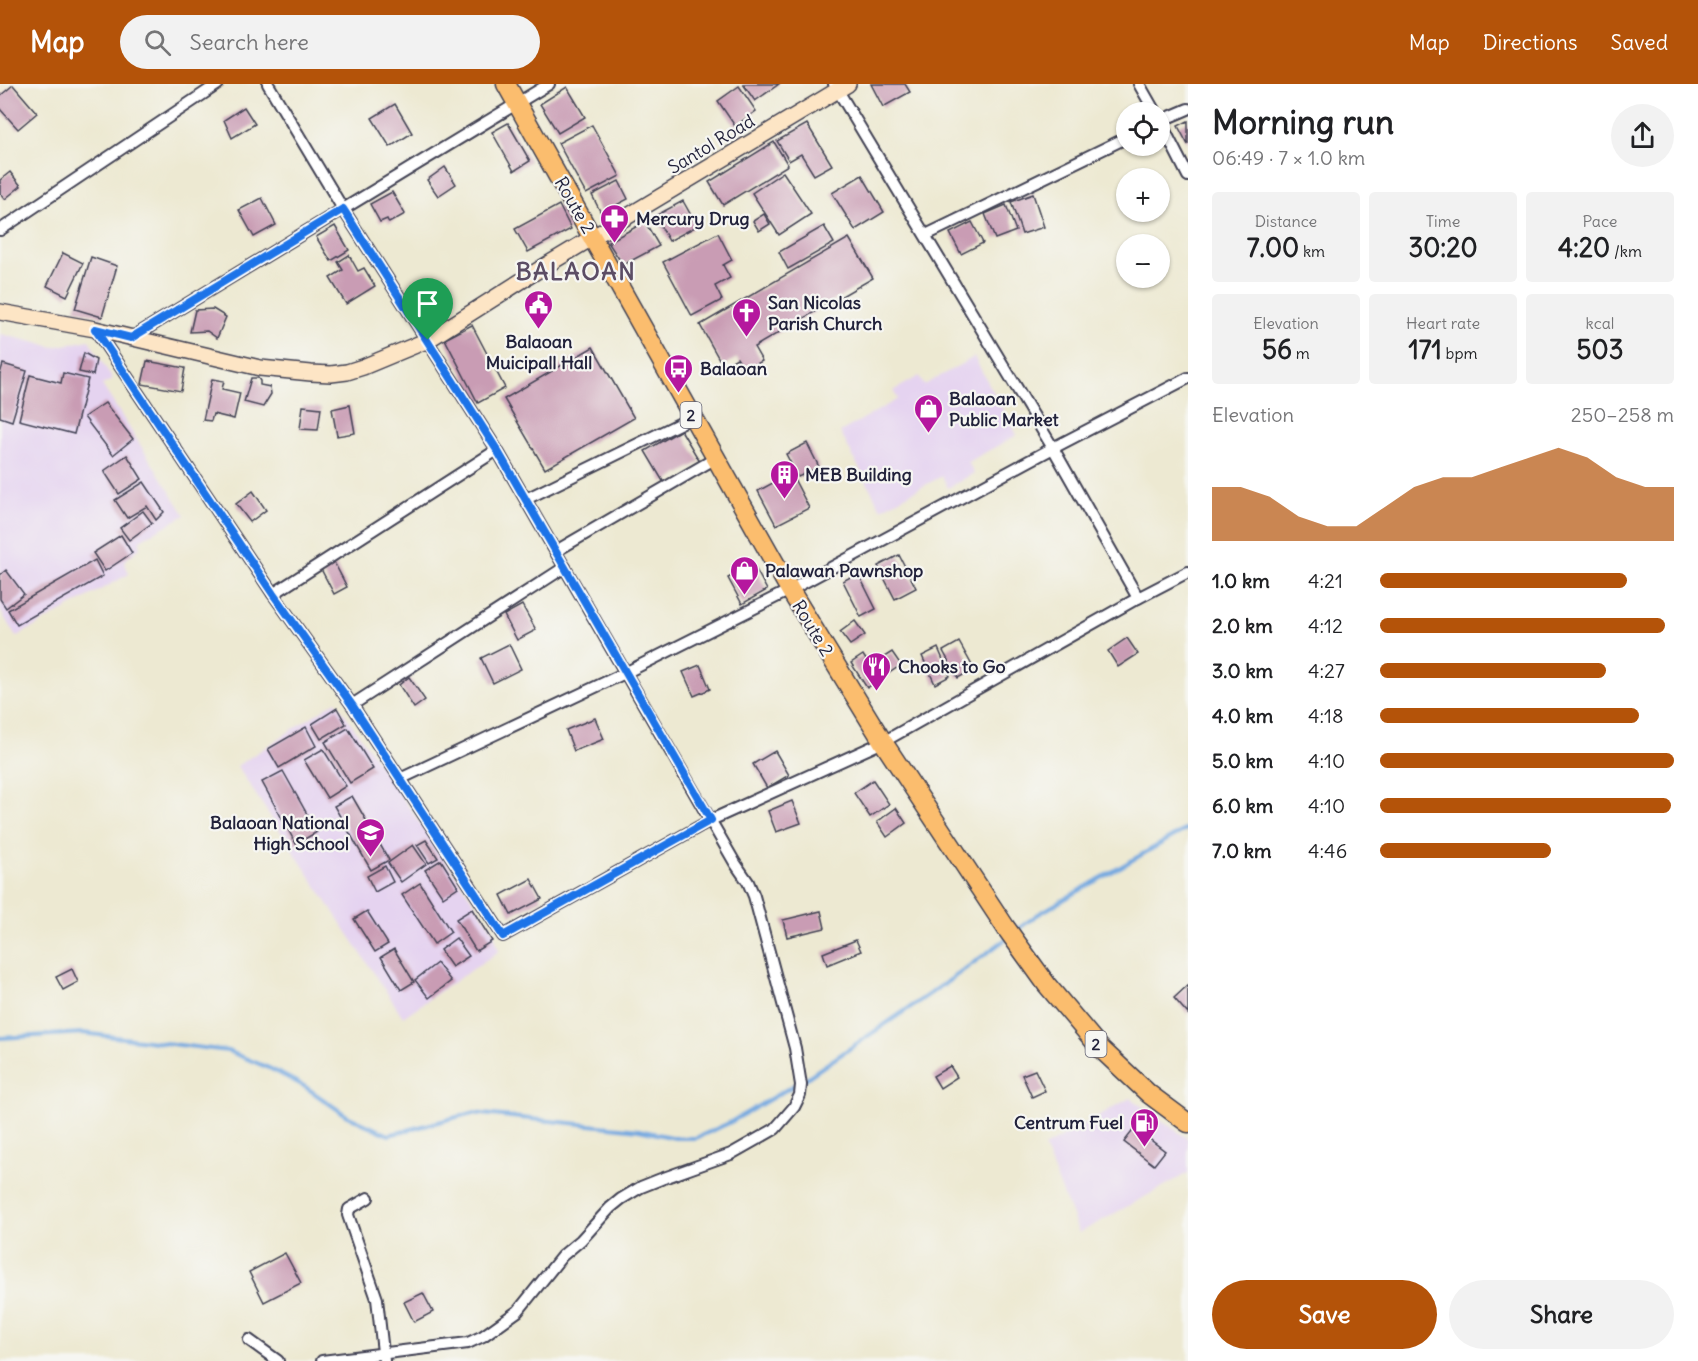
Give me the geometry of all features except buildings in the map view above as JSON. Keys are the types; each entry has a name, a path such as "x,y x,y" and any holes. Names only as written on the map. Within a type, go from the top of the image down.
{"highway":[{"name":"Route 2","path":"506,84 790,590 883,742 1006,928 1047,985 1100,1048 1149,1094 1188,1123"}],"main road":[{"name":"Santol Road","path":"0,312 95,329 285,372 331,374 363,367 428,340 840,86"}],"street":[{"path":"0,230 218,84"},
{"path":"268,84 343,209 497,450 748,882 757,904 795,1048 801,1085 800,1095 794,1107 775,1129 731,1154 641,1187 621,1199 562,1256 518,1311 483,1336 468,1342 384,1357 322,1361"},
{"path":"131,338 549,84"},
{"path":"1139,84 1149,102"},
{"path":"840,86 1053,448 1138,598"},
{"path":"1170,117 1188,109"},
{"path":"1170,141 1188,176"},
{"path":"926,235 1116,143"},
{"path":"95,329 273,594 352,705 503,936 711,820 883,742 1188,572"},
{"path":"400,778 625,673 790,590 1188,378"},
{"path":"526,499 693,417"},
{"path":"273,594 497,450"},
{"path":"556,551 716,458"},
{"path":"352,705 565,567"},
{"path":"368,1198 352,1206 348,1215 377,1299 384,1357"},
{"path":"249,1340 278,1361"}],"shaded area":[{"path":"0,334 54,347 89,340 113,380 102,385 185,515 140,540 140,548 124,561 129,574 16,637 0,610"},
{"name":"Balaoan Public Market","path":"974,357 1017,435 968,462 974,473 948,488 942,476 881,509 840,432 898,399 893,391 919,376 924,385"},
{"name":"Balaoan National High School","path":"336,701 493,930 499,951 403,1017 237,766"},
{"path":"1130,1098 1188,1139 1188,1173 1079,1233 1044,1147"}],"waterway":[{"path":"1014,932 1037,915 1188,828"},
{"path":"805,1079 1006,939"},
{"path":"0,1038 83,1033 228,1051 304,1086 347,1116 389,1135 472,1113 639,1130 675,1138 696,1138 729,1123 796,1084"}],"place":[{"name":"Mercury Drug","path":"615,244"},
{"name":"Balaoan Muicipall Hall","path":"539,330"},
{"name":"San Nicolas Parish Church","path":"747,338"},
{"name":"Balaoan","path":"679,394"},
{"name":"Balaoan Public Market","path":"928,434"},
{"name":"MEB Building","path":"784,500"},
{"name":"Palawan Pawnshop","path":"744,596"},
{"name":"Chooks to Go","path":"877,692"},
{"name":"Balaoan National High School","path":"370,858"},
{"name":"Centrum Fuel","path":"1144,1148"}],"district":[{"name":"BALAOAN","path":"576,271"}],"route":[{"path":"343,209 428,340 497,450 711,820 503,936 352,705 273,594 95,329 131,338 343,209"}]}
